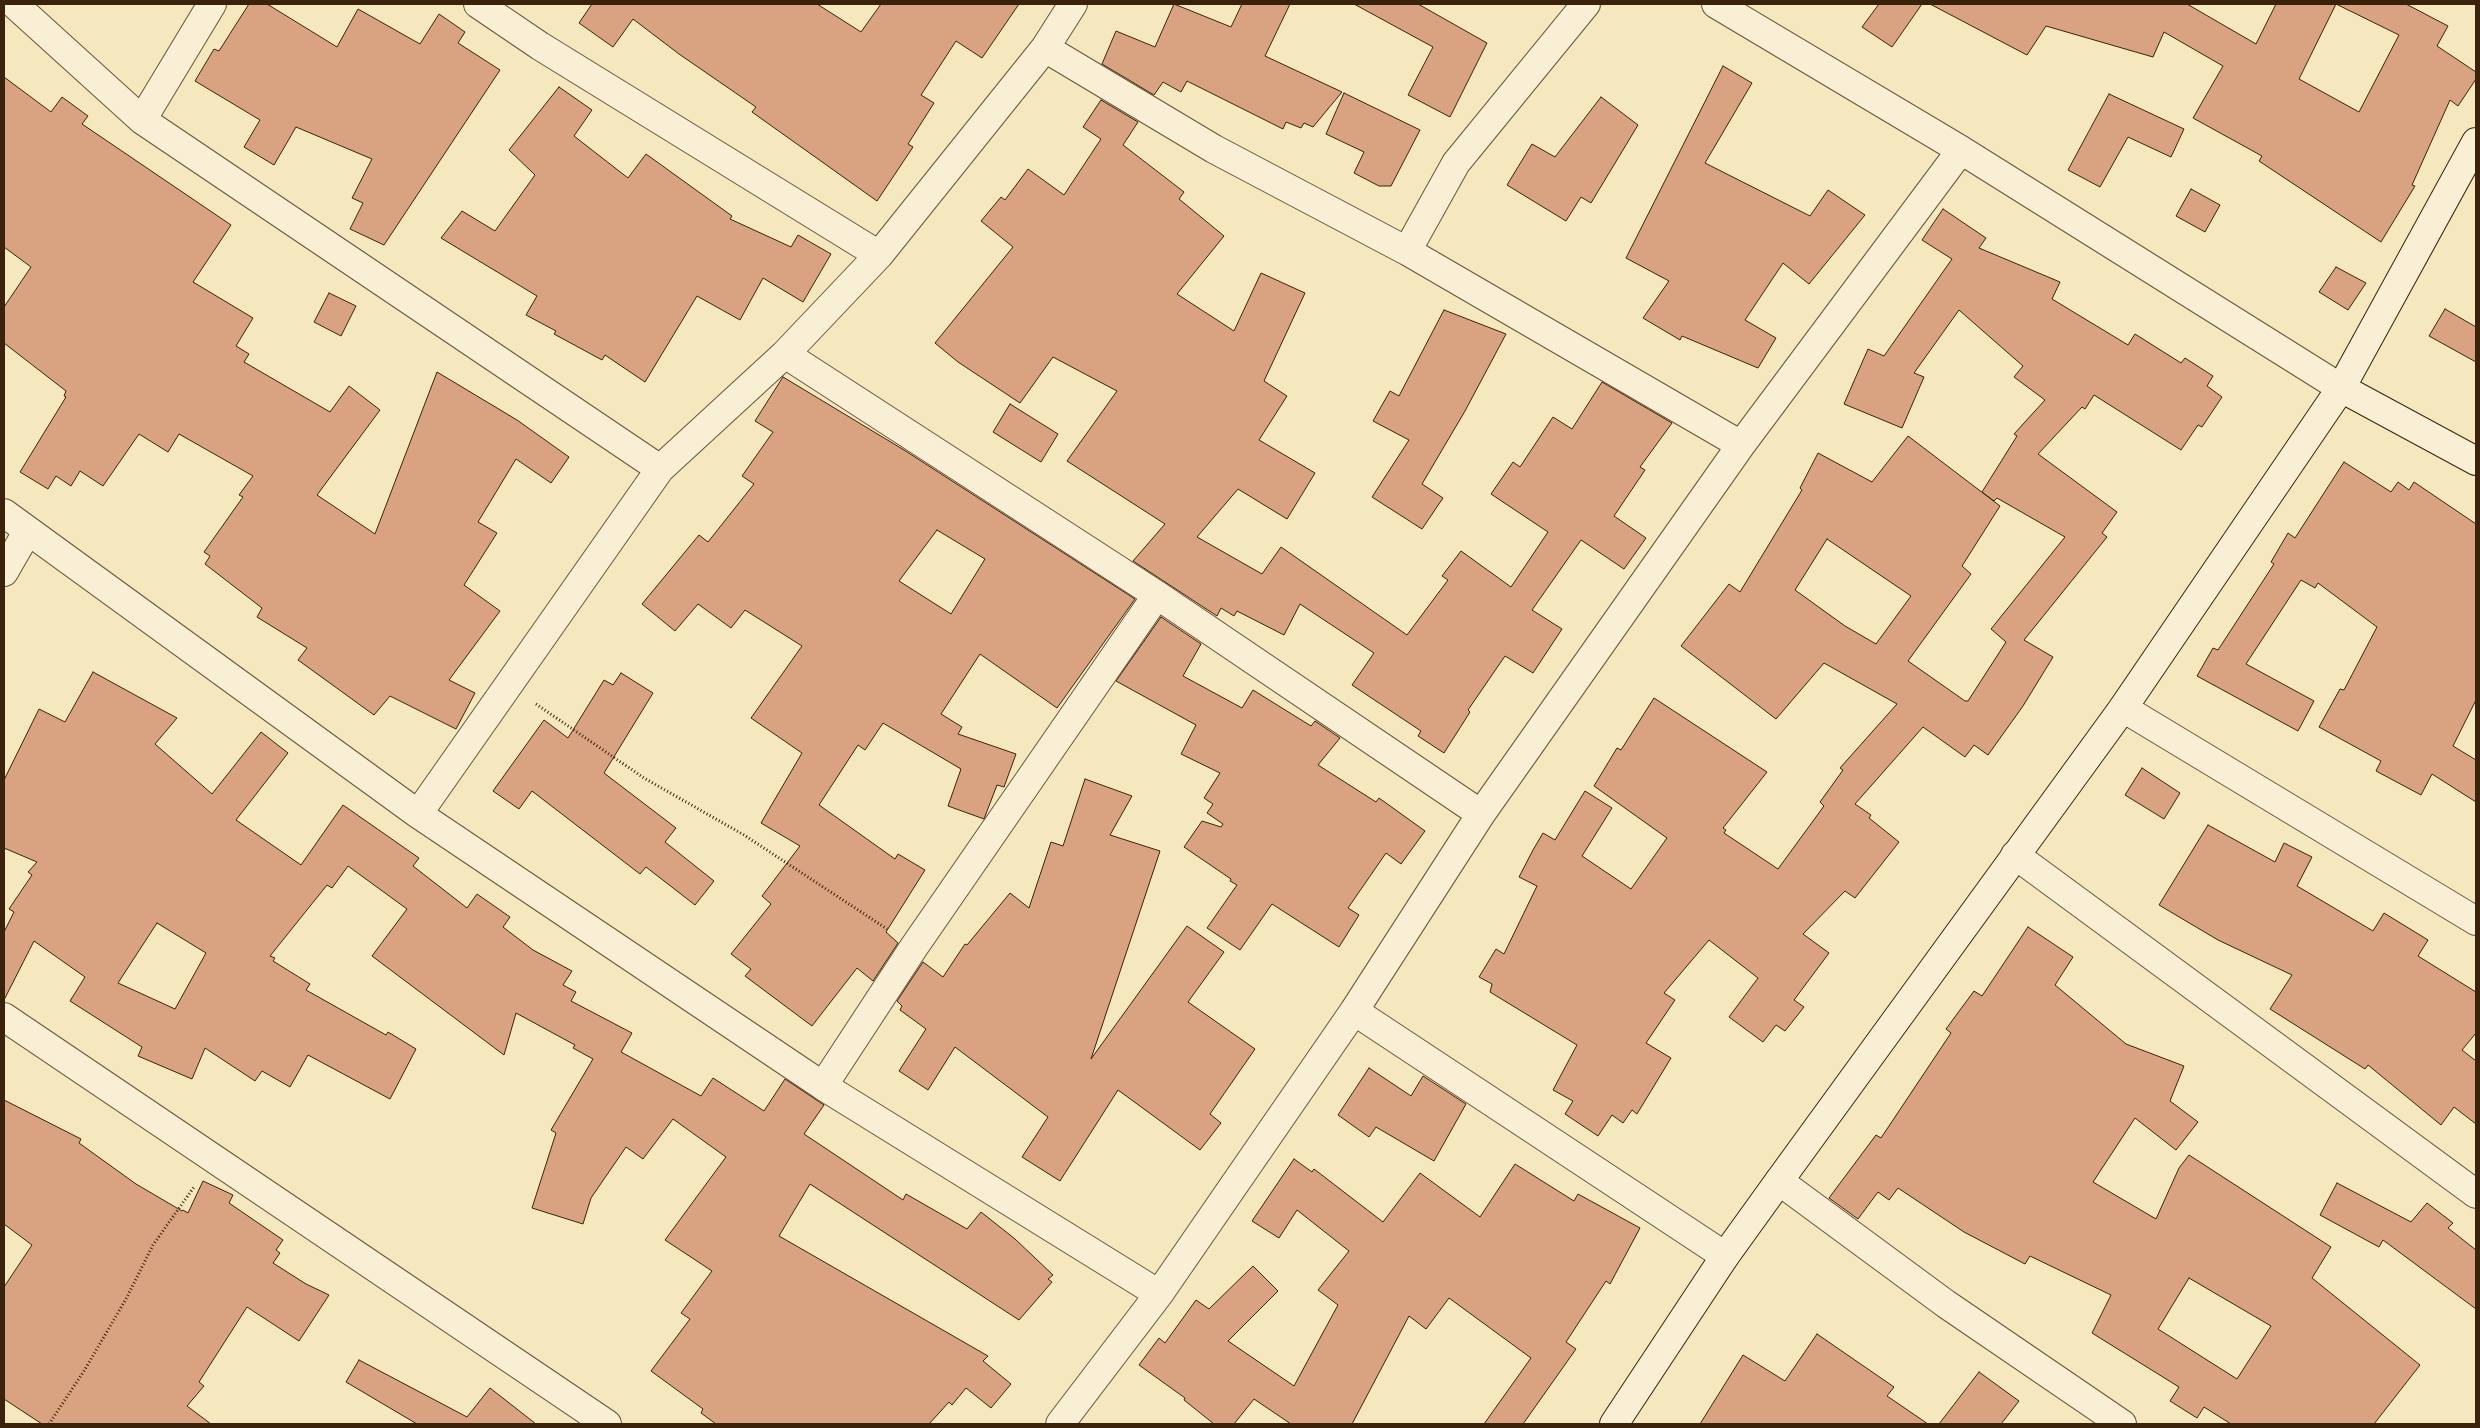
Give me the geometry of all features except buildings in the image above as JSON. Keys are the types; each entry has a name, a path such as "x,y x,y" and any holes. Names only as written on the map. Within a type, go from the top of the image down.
{"street":[{"path":"14,4 142,120 660,469"},
{"path":"142,120 212,4"},
{"path":"478,4 540,46 879,255"},
{"path":"418,814 660,469 785,354 879,255 1045,48 1073,4"},
{"path":"1407,251 1456,163 1586,4"},
{"path":"1716,4 1961,150 2341,388 2476,461"},
{"path":"1045,48 1214,149 1407,251 1741,445"},
{"path":"1614,1424 1725,1256 2123,708 2341,388 2476,142"},
{"path":"1060,1424 1159,1294 1354,1011 1482,814 1741,445 1961,150"},
{"path":"785,354 1156,595 1482,814"},
{"path":"4,513 418,814 823,1086 1159,1294"},
{"path":"4,572 28,532"},
{"path":"823,1086 914,947 1156,595"},
{"path":"2123,708 2476,921"},
{"path":"2015,855 2476,1194"},
{"path":"1354,1011 1725,1256"},
{"path":"4,1016 607,1424"},
{"path":"1779,1180 1946,1304 2122,1424"}],"path":[{"path":"509,686 644,778 744,835 914,947"},
{"path":"49,1424 84,1371 153,1245 215,1158"}]}
